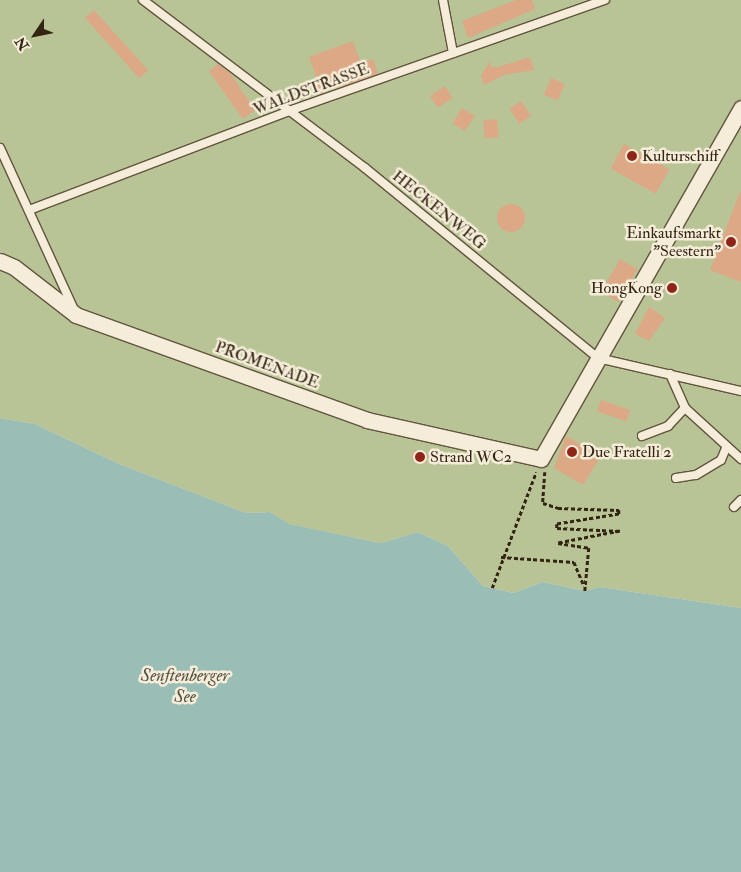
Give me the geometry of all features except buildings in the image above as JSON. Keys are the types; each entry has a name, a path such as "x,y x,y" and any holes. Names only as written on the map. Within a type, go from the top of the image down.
{"street":[{"path":"543,464 598,358 741,108"},
{"name":"PROMENADE","path":"0,262 14,267 76,315 368,420 543,464"}],"lane":[{"name":"HECKENWEG","path":"143,0 289,111 598,358 741,391"},
{"path":"443,0 453,53"},
{"name":"WALDSTRASSE","path":"29,210 289,111 605,0"},
{"path":"0,148 76,315"},
{"path":"670,374 685,408 726,448 741,459"},
{"path":"642,436 668,426 685,408"},
{"path":"676,478 696,475 713,465 721,460 726,448"},
{"path":"734,507 741,500"}],"path":[{"path":"492,588 501,557 543,464"},
{"path":"501,557 574,562 580,566 585,591 589,548 558,542 620,535 557,528 557,524 619,514 619,510 542,503 543,464"}],"green space":[{"path":"0,0 741,0 741,608 600,587 585,591 543,582 513,593 483,586 448,546 418,532 381,543 288,524 270,512 246,513 117,463 35,424 0,418"}],"water":[{"name":"Senftenberger See","path":"0,418 35,424 117,463 246,513 270,512 289,524 381,543 418,532 448,546 483,586 513,593 543,582 585,591 600,587 741,608 741,872 0,872"}],"place":[{"name":"Kulturschiff","path":"632,156"},
{"name":"Einkaufsmarkt \"Seestern\"","path":"731,242"},
{"name":"HongKong","path":"672,288"},
{"name":"Due Fratelli 2","path":"572,452"},
{"name":"Strand WC2","path":"420,457"}]}
